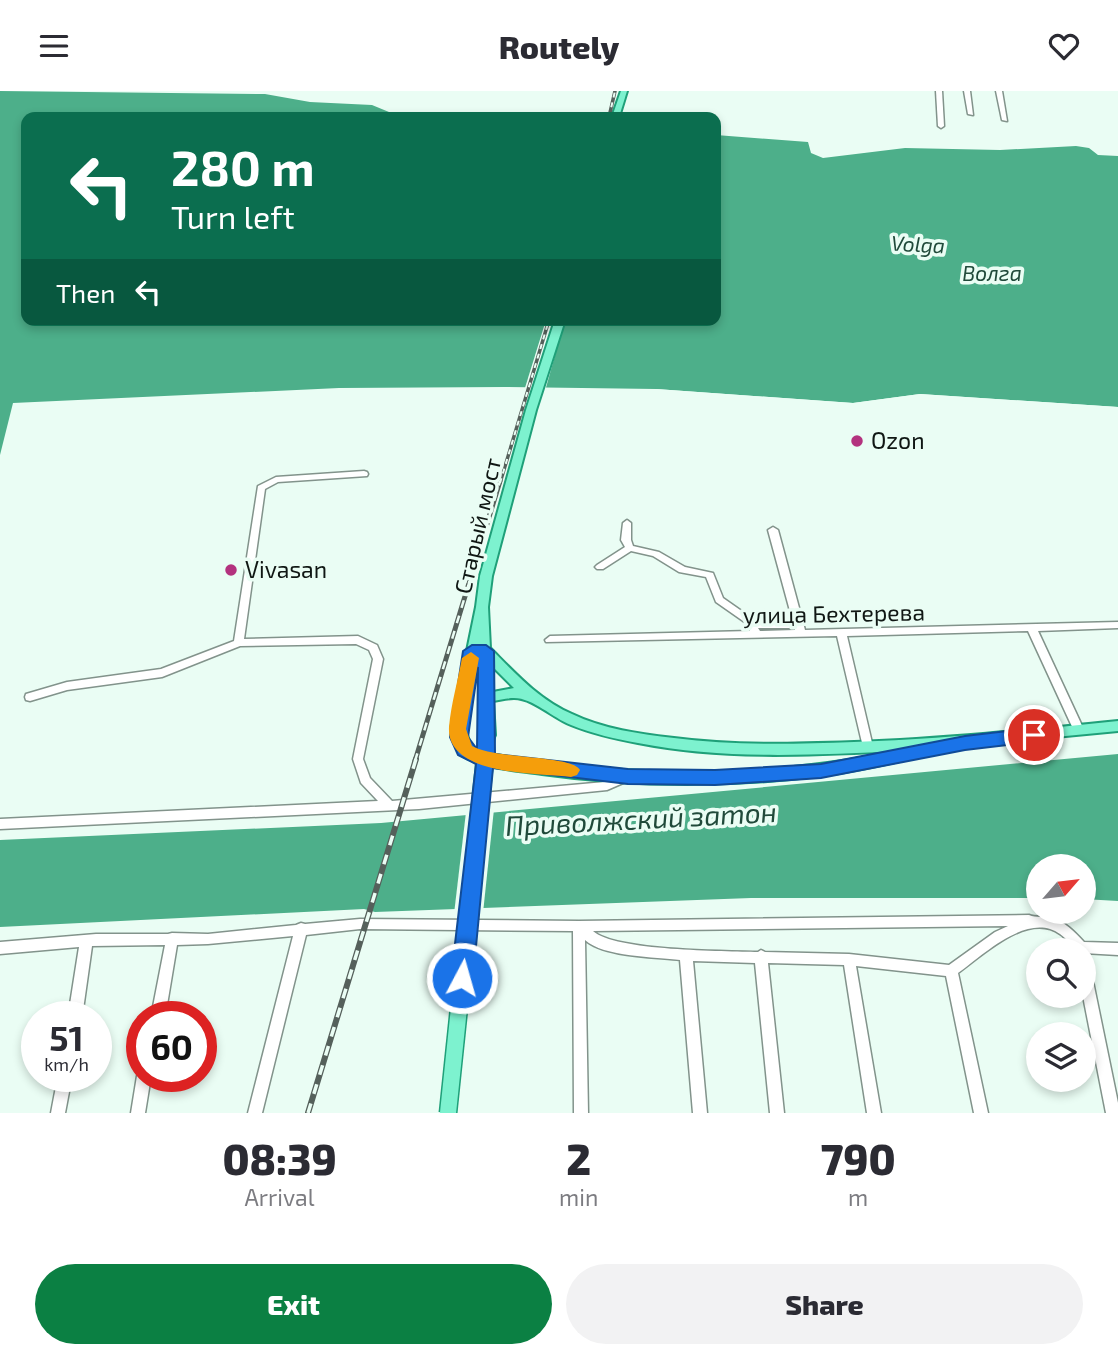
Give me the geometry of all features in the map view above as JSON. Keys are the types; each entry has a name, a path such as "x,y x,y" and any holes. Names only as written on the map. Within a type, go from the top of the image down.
{"main road":[{"path":"617,112 624,91"},
{"name":"Старый мост","path":"479,651 482,607 495,535 552,326"},
{"name":"Старый мост","path":"531,410 558,326"},
{"path":"448,1113 488,735 489,697 479,651"},
{"path":"479,651 538,700"},
{"path":"479,651 458,729 465,750 475,757 628,776 694,779 821,771 965,743"},
{"path":"489,697 515,693 538,700 583,724 666,743 768,751 965,743 1118,726"}],"street":[{"path":"939,91 941,126"},
{"path":"967,91 971,114"},
{"path":"999,91 1005,120"},
{"path":"239,643 261,488 267,483 364,474"},
{"path":"627,523 626,540 630,548"},
{"path":"773,530 800,629"},
{"path":"600,567 630,548 656,554 682,570 710,575 719,600 754,630"},
{"name":"улица Бехтерева","path":"550,640 754,630 800,629 841,633 1118,625"},
{"path":"1032,628 1079,730"},
{"path":"841,633 868,747"},
{"path":"30,697 67,686 162,673 239,643 358,640 373,648 378,659 358,759 365,780 388,804"},
{"path":"0,824 419,804 607,786 628,776"},
{"path":"1,950 86,941 208,939 360,924 579,926 1026,920"},
{"path":"579,926 595,941 608,946 686,955 849,960 951,971 1006,933 1029,924"},
{"path":"1057,924 1062,925 1072,938"},
{"path":"579,926 581,1113"},
{"path":"255,1113 301,928"},
{"path":"161,1001 172,938"},
{"path":"77,1001 86,941"},
{"path":"1096,949 1118,949"},
{"path":"686,955 700,1113"},
{"path":"761,956 777,1113"},
{"path":"849,960 874,1113"},
{"path":"951,971 981,1113"},
{"path":"1092,1008 1113,1113"},
{"path":"58,1113 62,1092"},
{"path":"138,1113 141,1092"}],"water":[{"name":"Волга","path":"0,91 265,94 310,102 372,105 389,112 21,112 21,326 721,326 721,135 808,142 811,153 823,158 905,148 1000,150 1076,146 1089,148 1098,155 1118,156 1118,407 920,394 853,403 656,389 339,388 13,403 0,455"},
{"name":"Приволжский затон","path":"1118,754 1118,901 1096,900 1096,854 1026,854 1026,898 751,898 375,912 364,909 0,927 0,840 381,823"}],"pier":[{"path":"544,326 563,326 545,391 524,391"},
{"path":"656,389 853,403 920,394 1118,407 1118,410 905,397 853,406 656,393"},
{"path":"494,809 483,913 454,914 466,812"}],"railway":[{"path":"610,112 615,91"},
{"path":"500,483 547,326"},
{"path":"415,761 500,481"},
{"path":"308,1113 416,759"}],"slow traffic":[{"path":"471,658 458,729 465,750 475,757 571,770"}],"place":[{"name":"Ozon","path":"857,441"},
{"name":"Vivasan","path":"231,570"}],"route":[{"path":"462,978 482,789 485,762 488,735 486,651 472,651 458,729 459,737 465,750 475,757 489,759 503,762 628,776 715,778 821,771 965,743 1034,735"}],"water label":[{"name":"Volga","path":"918,245"}]}
